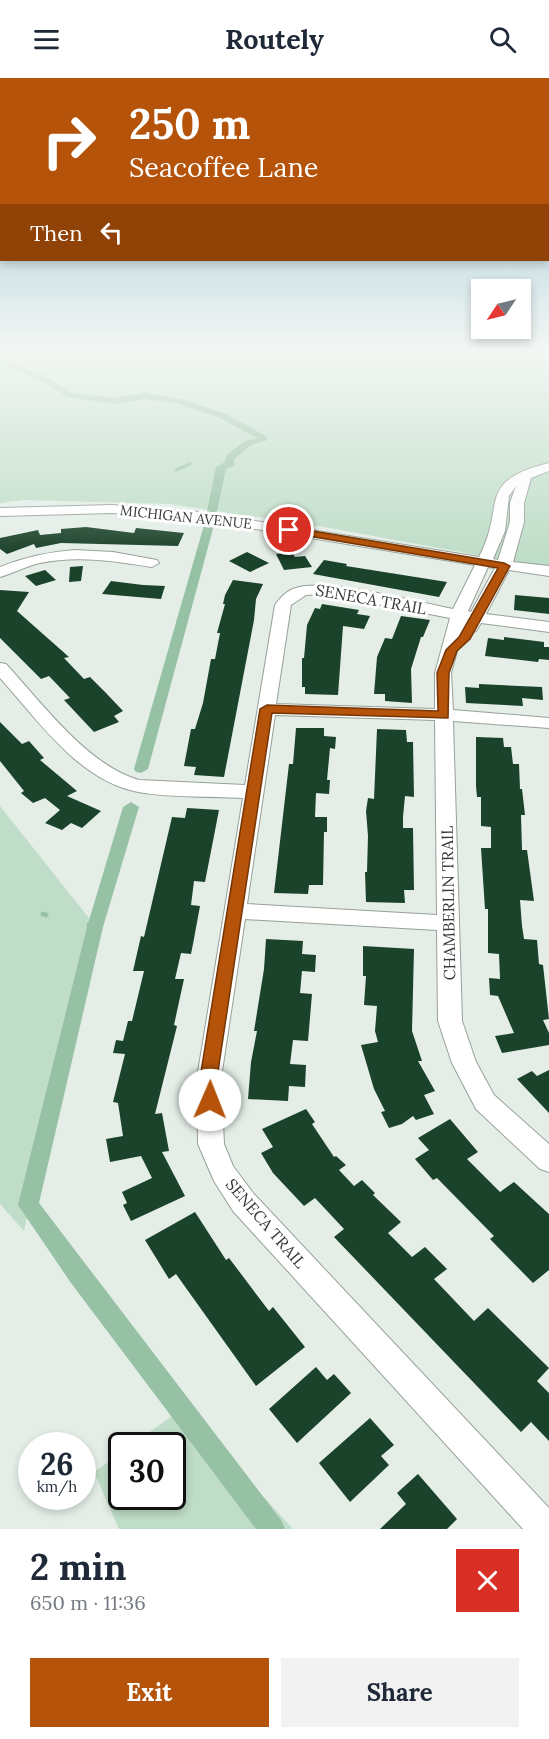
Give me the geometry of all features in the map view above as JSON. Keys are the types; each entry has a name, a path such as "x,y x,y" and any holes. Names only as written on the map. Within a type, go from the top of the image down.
{"street":[{"path":"467,616 482,563 499,525 501,499 506,488 511,483 549,467"},
{"path":"467,616 504,566 516,527 517,502 525,484 525,478"},
{"name":"MICHIGAN AVENUE","path":"0,512 90,508 181,514 332,536 482,563 549,571"},
{"path":"499,525 516,527"},
{"path":"0,572 36,559 85,553 111,554 152,563"},
{"name":"SENECA TRAIL","path":"546,1529 243,1202 223,1173 211,1144 209,1078 283,605 297,591 325,589 467,616 549,627"},
{"name":"CHAMBERLIN TRAIL","path":"467,616 464,639 452,650 443,673 450,1021 464,1063 485,1102 549,1161"},
{"path":"0,668 83,758 101,771 121,781 139,786 254,792"},
{"path":"267,709 444,715 549,723"},
{"path":"235,912 448,923"}],"green space":[{"path":"0,419 549,419 549,568 324,527 169,504 25,500 0,503"},
{"path":"0,806 92,922 24,1231 0,1204"},
{"path":"181,1407 293,1529 119,1529 111,1510 186,1510 186,1432 150,1432"},
{"path":"108,1462 108,1504 96,1477 96,1471"}],"building":[{"path":"86,527 134,533 136,528 184,533 178,546 61,543 36,548 34,544 7,554 0,549 0,538 38,530 40,535 61,533 61,529"},
{"path":"247,552 269,563 250,572 229,561"},
{"path":"292,552 295,557 305,556 312,567 284,570 276,554"},
{"path":"324,560 347,564 346,566 447,582 439,597 313,574"},
{"path":"83,566 81,581 69,582 70,567"},
{"path":"45,570 56,580 36,586 25,576"},
{"path":"233,580 263,584 256,599 224,777 194,775 196,767 184,766 191,729 195,729 203,703 211,659 215,659 220,633 217,633 225,604 223,604 225,595"},
{"path":"111,581 165,586 161,599 102,594"},
{"path":"0,590 29,592 17,611 69,657 64,658 84,679 90,677 123,711 114,716 119,722 94,732 64,700 70,698 49,676 41,679 0,638"},
{"path":"515,595 549,598 549,614 514,610"},
{"path":"322,604 359,610 357,614 370,616 364,629 343,626 338,695 305,694 305,687 302,687 302,658 304,658 307,625 315,608 320,609"},
{"path":"401,616 430,620 421,637 411,669 412,703 385,701 385,694 374,694 377,657 385,638 392,639"},
{"path":"504,637 544,642 544,647 549,647 549,660 539,659 538,662 485,656 488,638 504,640"},
{"path":"479,684 542,687 543,700 522,698 523,706 466,703 465,687 479,688"},
{"path":"0,722 22,744 29,741 44,758 40,760 77,791 67,796 101,811 82,828 71,823 62,830 45,823 60,810 45,798 33,803 21,793 24,791 0,761"},
{"path":"296,728 324,728 324,736 336,737 335,749 330,748 327,780 330,780 329,794 316,793 315,817 327,817 327,832 324,832 323,885 309,885 308,894 274,893 289,764 293,764"},
{"path":"377,729 406,730 407,742 413,742 414,797 405,796 403,828 413,828 414,890 404,890 405,903 366,902 365,872 367,872 368,836 366,811 368,798 374,799"},
{"path":"476,737 503,738 504,747 511,747 513,764 519,764 520,789 522,789 525,815 521,815 522,850 527,850 534,901 520,900 522,926 524,939 537,940 539,964 543,965 549,1019 543,1020 549,1033 549,1045 502,1053 495,1036 514,1033 498,996 490,995 489,978 500,979 499,954 488,953 488,909 485,909 481,848 491,848 491,827 481,826 481,797 477,797 476,786"},
{"path":"187,808 219,810 205,882 194,881 191,905 200,906 191,954 181,953 175,979 184,979 174,1025 177,1026 155,1114 162,1113 169,1151 162,1152 185,1196 131,1221 123,1205 127,1203 122,1192 152,1178 141,1156 110,1162 106,1139 123,1136 118,1103 113,1102 125,1054 113,1053 116,1040 123,1041 128,1021 132,1021 144,971 133,971 141,936 144,937 172,817 185,818"},
{"path":"266,939 303,941 302,954 316,955 315,972 302,971 300,993 312,994 308,1041 293,1040 290,1064 306,1065 305,1087 289,1086 288,1101 248,1099"},
{"path":"363,946 414,949 412,1031 422,1061 418,1061 435,1091 424,1095 434,1114 416,1120 413,1116 402,1124 389,1128 381,1112 385,1111 374,1089 361,1045 378,1042 375,1031 377,1006 364,1005 366,976 363,976"},
{"path":"549,1070 549,1113 517,1079 532,1071 537,1076"},
{"path":"306,1109 315,1122 312,1124 334,1157 336,1156 346,1165 339,1170 354,1186 362,1180 375,1193 373,1195 401,1222 388,1233 412,1257 425,1247 447,1269 434,1279 474,1321 488,1308 549,1368 537,1381 549,1393 549,1441 531,1422 521,1432 334,1237 344,1229 315,1198 304,1206 273,1173 261,1153 273,1147 262,1129"},
{"path":"450,1119 478,1152 467,1159 500,1192 514,1182 549,1214 549,1270 533,1283 490,1239 494,1236 437,1178 433,1180 415,1159 429,1150 418,1138"},
{"path":"195,1212 226,1260 229,1258 269,1311 273,1307 305,1347 256,1386 176,1274 169,1279 145,1240"},
{"path":"316,1367 327,1380 334,1374 351,1393 297,1443 269,1409"},
{"path":"370,1418 394,1445 381,1456 389,1465 350,1502 319,1463"},
{"path":"418,1474 457,1519 447,1529 380,1529 406,1504 397,1493"}],"waterway":[{"path":"212,511 221,467 230,464 229,458 248,443 263,440 228,419"},
{"path":"176,470 190,464"},
{"path":"141,769 209,525"},
{"path":"131,807 95,927 28,1205 79,1276 272,1529"},
{"path":"89,925 95,927"}],"route":[{"path":"210,1100 209,1078 267,709 444,715 443,673 452,650 464,639 504,566 289,530"}]}
